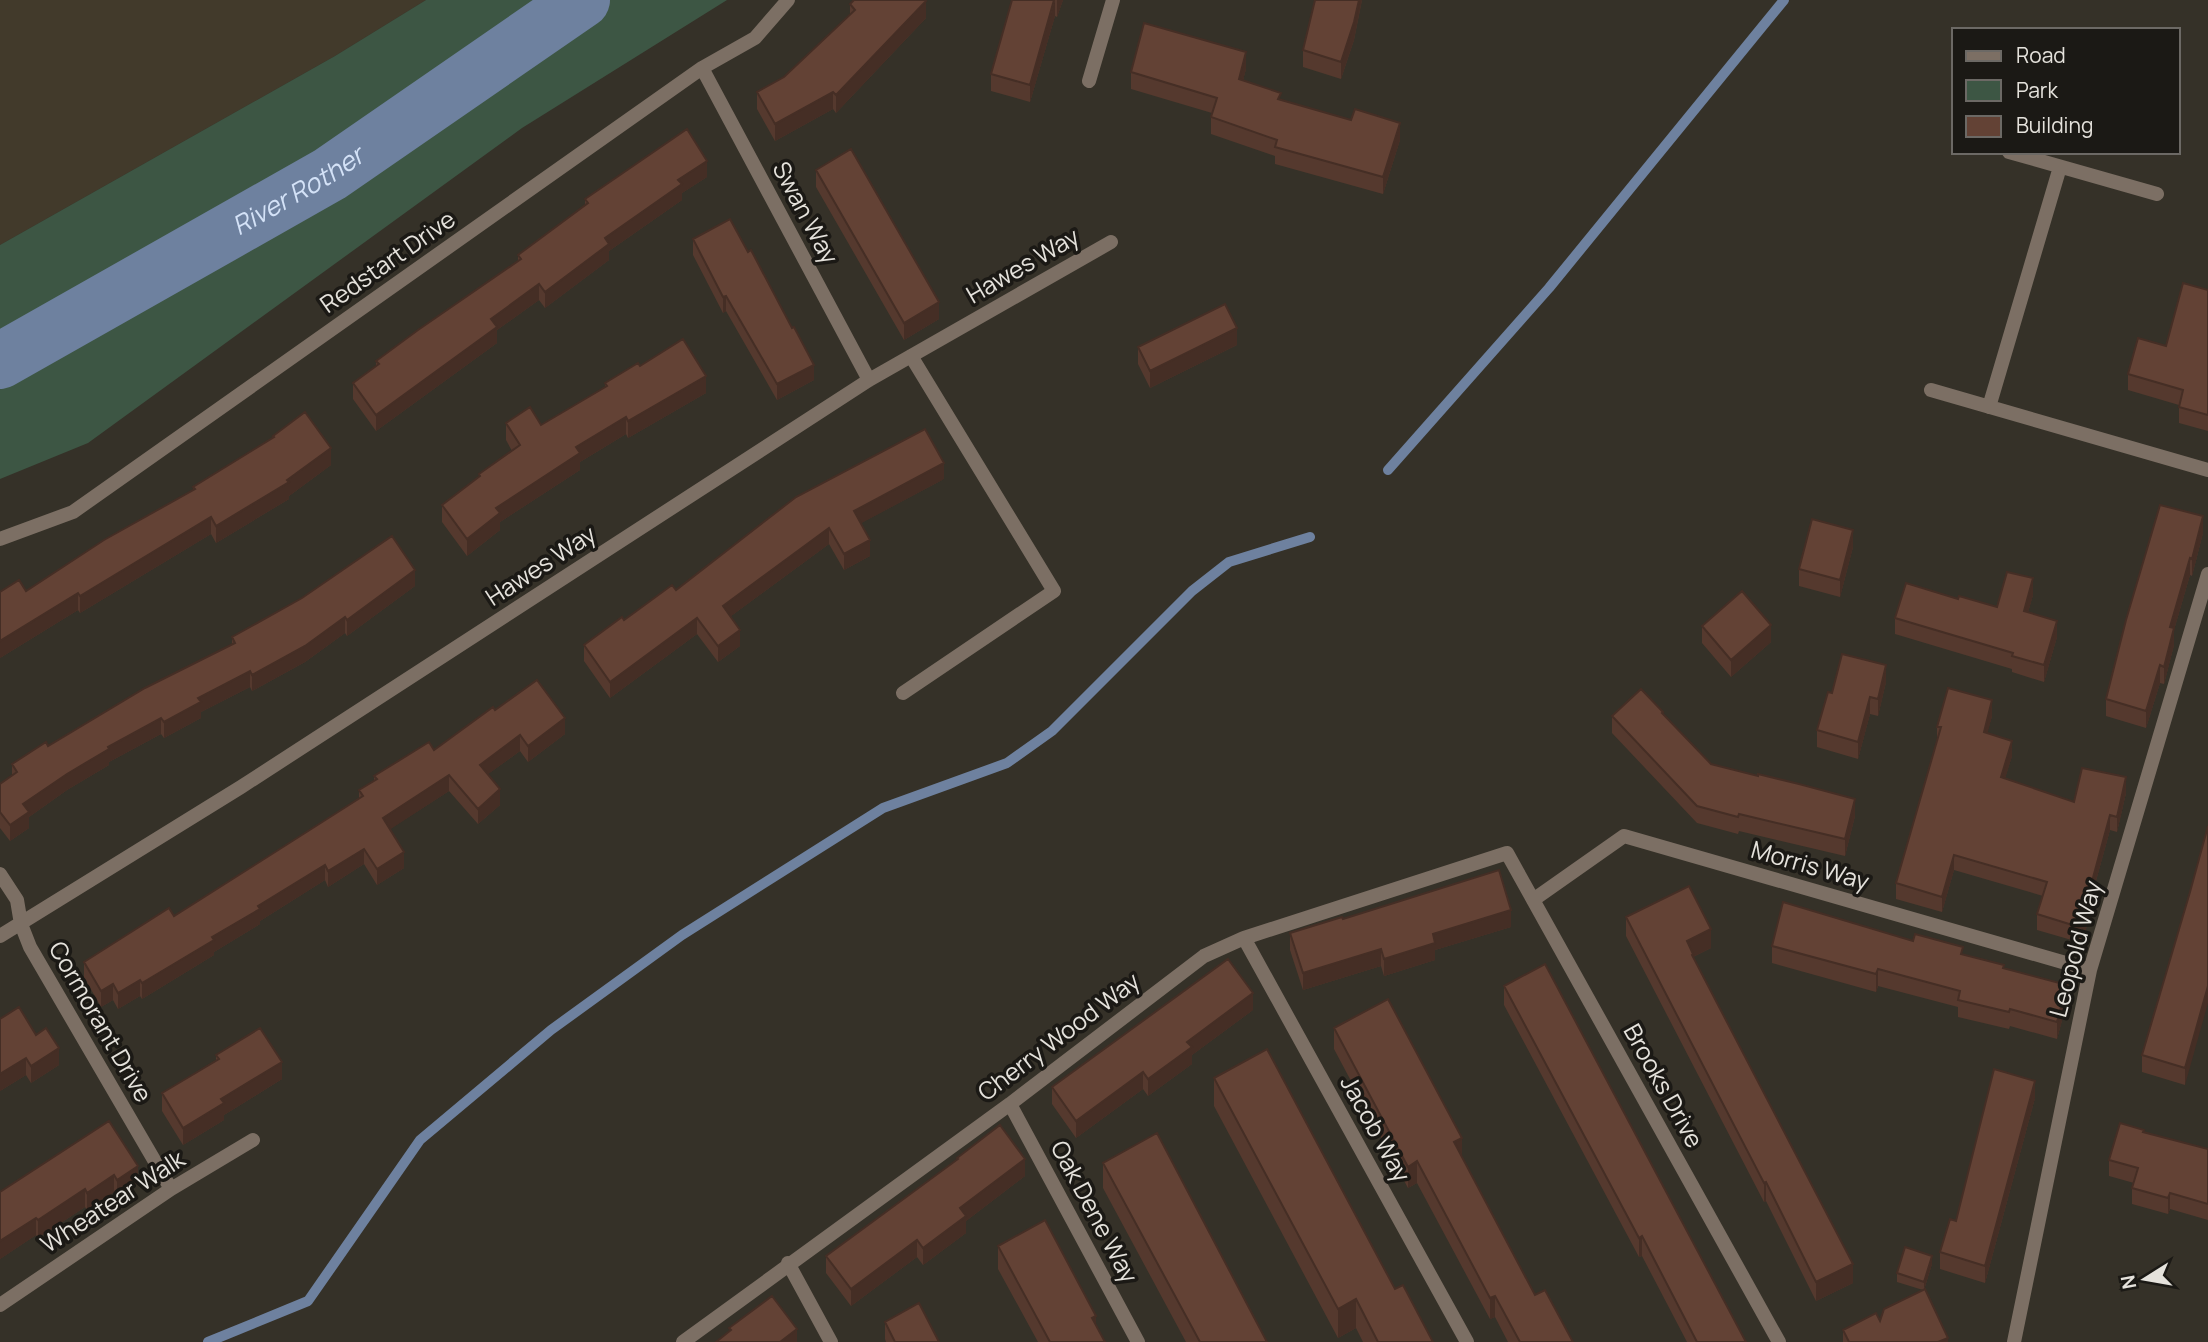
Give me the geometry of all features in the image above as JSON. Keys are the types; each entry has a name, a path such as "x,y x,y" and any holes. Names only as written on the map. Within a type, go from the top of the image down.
{"street":[{"name":"Redstart Drive","path":"0,539 74,512 702,68 755,38 788,0"},
{"path":"1089,81 1113,0"},
{"name":"Swan Way","path":"702,68 869,380"},
{"path":"2016,154 2157,194"},
{"path":"1989,407 2060,167"},
{"name":"Hawes Way","path":"0,936 241,787 869,380 1111,242"},
{"path":"903,693 1054,591 911,356"},
{"path":"1931,390 2208,470"},
{"name":"Leopold Way","path":"2018,1339 2090,970 2208,574"},
{"name":"Morris Way","path":"1533,900 1624,836 2090,970"},
{"name":"Brooks Drive","path":"1507,853 1779,1342"},
{"name":"Cherry Wood Way","path":"683,1342 1010,1104 1204,956 1244,938 1507,853"},
{"name":"Cormorant Drive","path":"0,874 17,900 21,924 30,947 171,1189"},
{"name":"Jacob Way","path":"1244,938 1466,1342"},
{"name":"Oak Dene Way","path":"1010,1104 1138,1342"},
{"name":"Wheatear Walk","path":"0,1305 171,1189 253,1140"},
{"path":"788,1264 831,1342"}],"shaded area":[{"path":"0,0 426,0 335,56 0,245"}],"green space":[{"path":"426,0 727,0 522,128 88,443 0,479 0,245 335,56"}],"building":[{"path":"854,0 926,1 836,95 833,92 775,124 757,92 784,77 855,10 850,4"},
{"path":"1012,0 1054,0 1030,85 991,74"},
{"path":"1315,0 1359,0 1341,62 1303,50"},
{"path":"1144,23 1246,52 1239,79 1281,93 1278,99 1351,120 1355,109 1400,123 1383,177 1275,147 1277,140 1211,117 1217,98 1131,72"},
{"path":"687,129 707,161 678,180 682,184 605,238 609,244 545,292 539,284 491,319 497,327 376,415 353,383 379,364 376,361 521,259 518,255 588,203 585,199"},
{"path":"851,149 939,302 904,323 816,170"},
{"path":"730,219 748,252 751,250 814,365 777,384 726,296 723,297 693,239"},
{"path":"2183,283 2208,290 2208,415 2179,407 2183,390 2128,374 2138,338 2166,346"},
{"path":"1225,304 1237,328 1150,371 1138,347"},
{"path":"683,339 706,376 628,421 626,417 576,447 580,453 496,508 500,513 467,539 442,505 520,445 506,423 530,407 541,425 607,386 605,383 638,363 640,366"},
{"path":"305,412 331,448 287,480 289,482 216,526 211,517 0,641 0,592 19,580 26,591 104,540 195,489 193,487 274,437"},
{"path":"925,429 944,463 854,511 870,540 844,554 829,528 723,606 740,630 718,646 697,618 610,682 584,645 672,585 676,590 796,497"},
{"path":"2160,505 2203,516 2170,627 2174,628 2164,667 2160,665 2146,711 2106,699"},
{"path":"1812,519 1853,530 1840,580 1799,569"},
{"path":"392,536 415,570 347,620 345,617 305,646 252,675 250,671 198,698 201,702 164,722 161,718 108,747 109,749 23,804 29,812 10,825 0,812 0,784 17,772 12,764 46,742 48,746 145,688 235,643 232,637 302,598"},
{"path":"2007,572 2033,578 2024,611 2057,621 2044,665 2012,656 2013,653 1895,618 1906,583 1958,599 1959,596 1997,607"},
{"path":"1742,591 1771,625 1731,660 1702,626"},
{"path":"1842,654 1886,665 1878,699 1870,697 1858,742 1817,730 1828,692 1832,693"},
{"path":"537,680 565,718 528,746 520,735 480,765 500,789 478,809 449,775 383,818 404,852 377,869 364,849 328,871 325,865 258,906 260,909 212,937 214,940 142,983 140,980 118,993 113,984 101,991 84,962 169,908 174,916 363,796 359,790 377,779 374,776 429,742 434,750 493,707 495,710"},
{"path":"1948,688 1992,700 1984,732 2012,741 2001,777 2074,802 2082,768 2126,777 2117,817 2110,815 2082,928 2037,914 2047,882 1954,855 1942,897 1896,883 1941,727 1937,727"},
{"path":"1641,689 1711,764 1855,799 1845,839 1697,806 1612,716"},
{"path":"2208,826 2208,986 2185,1068 2142,1055"},
{"path":"1499,870 1511,910 1433,934 1435,943 1384,959 1381,949 1303,973 1290,933"},
{"path":"1689,886 1711,929 1687,941 1692,955 1853,1264 1816,1282 1626,917"},
{"path":"1783,902 1913,941 1915,934 1963,947 1961,954 2067,985 2057,1022 2010,1009 2009,1012 1958,1000 1960,991 1878,969 1876,974 1772,946"},
{"path":"1228,959 1253,993 1187,1042 1192,1047 1148,1079 1143,1072 1076,1121 1052,1087"},
{"path":"1545,964 1746,1342 1697,1342 1642,1236 1639,1238 1504,986"},
{"path":"1388,999 1462,1138 1454,1142 1535,1295 1545,1290 1573,1342 1520,1342 1495,1296 1490,1298 1417,1161 1408,1167 1334,1028"},
{"path":"19,1007 36,1035 46,1028 59,1048 31,1066 26,1058 0,1074 0,1019"},
{"path":"260,1028 282,1062 221,1099 224,1103 183,1128 162,1093 219,1059 216,1055"},
{"path":"1267,1049 1395,1289 1403,1285 1433,1342 1378,1342 1356,1299 1338,1309 1214,1078"},
{"path":"1994,1069 2035,1081 1985,1266 1940,1252 1950,1219 1956,1221"},
{"path":"109,1121 138,1166 117,1180 114,1175 87,1193 85,1189 0,1241 0,1192"},
{"path":"2120,1123 2144,1130 2143,1132 2208,1149 2208,1204 2170,1193 2168,1198 2132,1188 2138,1168 2109,1160"},
{"path":"1000,1125 1025,1159 960,1208 966,1216 923,1248 917,1240 851,1289 826,1256"},
{"path":"1157,1133 1267,1342 1200,1342 1103,1163"},
{"path":"1045,1220 1096,1316 1092,1318 1105,1342 1050,1342 998,1246"},
{"path":"1905,1247 1932,1256 1924,1282 1897,1273"},
{"path":"1925,1289 1948,1338 1938,1342 1849,1342 1843,1330 1876,1313 1880,1321 1884,1309"},
{"path":"772,1296 797,1329 780,1342 716,1342 731,1330 729,1328"},
{"path":"919,1303 939,1342 895,1342 885,1322"}],"waterway":[{"name":"River Rother","path":"0,361 330,174 582,0"},
{"path":"1388,470 1549,288 1784,0"},
{"path":"208,1342 308,1301 420,1140 551,1030 682,935 883,808 1007,763 1052,731 1192,591 1229,562 1310,537"}]}
